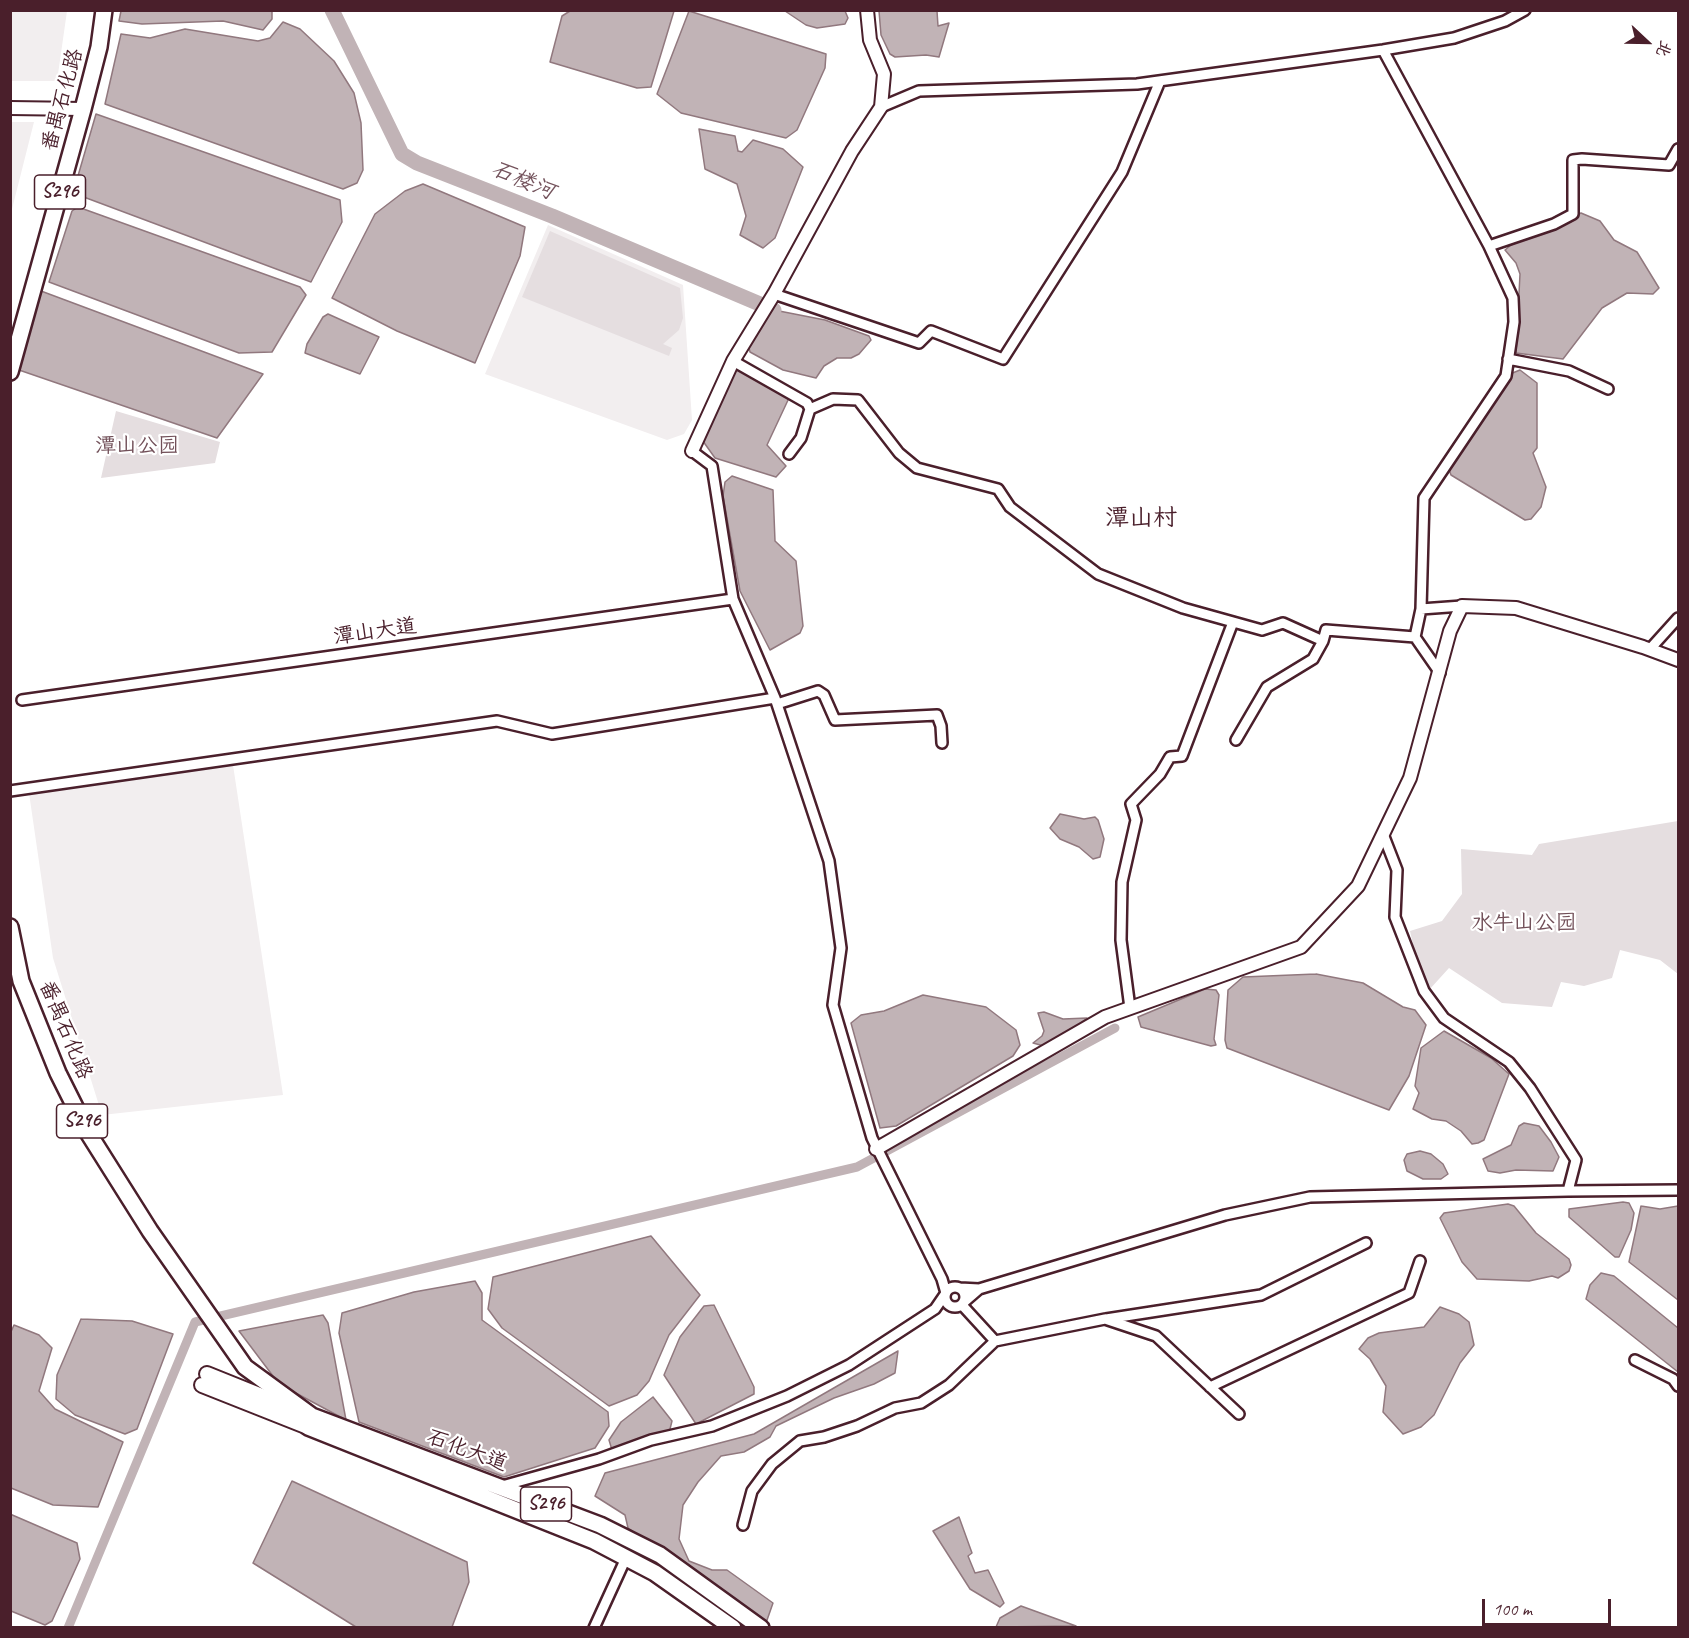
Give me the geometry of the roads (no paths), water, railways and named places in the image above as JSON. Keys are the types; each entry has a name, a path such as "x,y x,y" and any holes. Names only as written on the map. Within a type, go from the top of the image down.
{"main road":[{"name":"番禺石化路","path":"10,372 83,110 99,47 104,10"},
{"name":"番禺石化路","path":"10,927 21,981 58,1073 87,1131 194,1295 245,1367 310,1422"},
{"name":"石化大道","path":"204,1380 594,1541 655,1574 732,1628"},
{"name":"石化大道","path":"310,1422 502,1486 600,1525 660,1555 761,1628"}],"street":[{"path":"867,10 870,40 884,74 881,107 852,151 772,297 733,361 692,451 712,466 733,599 776,701 829,861 841,948 833,1005 876,1149 942,1280 946,1293 945,1300 960,1304 995,1341"},
{"path":"881,107 919,91 1137,84 1383,51 1454,38 1504,21 1525,10"},
{"path":"1383,51 1489,246 1513,298 1514,322 1506,376 1424,498 1421,609 1415,638 1440,673"},
{"path":"772,297 919,343 931,331 1003,358 1122,172 1160,81"},
{"path":"10,108 83,110"},
{"path":"1489,246 1554,224 1573,213 1573,160 1669,165 1678,149"},
{"path":"1508,359 1569,370 1608,389"},
{"path":"733,361 807,403 810,409 801,438 789,454"},
{"path":"810,409 833,399 858,400 899,453 917,468 998,489 1010,507 1098,574 1183,608 1262,630 1283,623 1323,641"},
{"name":"潭山大道","path":"16,701 733,599"},
{"path":"1421,609 1462,606 1516,608 1650,649 1678,660"},
{"path":"876,1149 1105,1017 1301,947 1358,886 1410,778 1450,631 1462,606"},
{"path":"1650,649 1678,618"},
{"path":"1130,1008 1121,940 1122,882 1136,820 1131,804 1160,774 1170,757 1182,756 1233,622"},
{"path":"1236,740 1267,687 1313,659 1326,630 1415,638"},
{"path":"10,792 497,721 552,735 776,701 818,691 824,695 835,720 937,715 941,726 942,743"},
{"path":"1383,834 1397,870 1395,917 1424,991 1444,1018 1509,1062 1530,1088 1576,1160 1568,1191"},
{"path":"935,1309 950,1288 979,1289 1225,1215 1310,1197 1678,1190"},
{"path":"743,1525 752,1491 772,1464 800,1441 824,1437 857,1426 895,1408 921,1403 949,1385 995,1341 1105,1319 1261,1295 1366,1243"},
{"path":"1210,1387 1409,1293 1420,1261"},
{"path":"942,1280 964,1293 960,1304"},
{"path":"502,1486 599,1459 651,1440 712,1425 787,1396 849,1365 935,1309 960,1304 979,1289"},
{"path":"1105,1319 1156,1336 1239,1414"},
{"path":"1635,1360 1673,1379 1678,1386"},
{"path":"594,1628 626,1558"}],"waterway":[{"name":"石楼河","path":"332,10 402,154 417,163 552,216 774,310"},
{"path":"68,1628 195,1322 857,1167 1115,1028"}],"district":[{"name":"潭山村","path":"1141,519"}],"park label":[{"name":"潭山公园","path":"137,446"},
{"name":"水牛山公园","path":"1524,923"}]}
